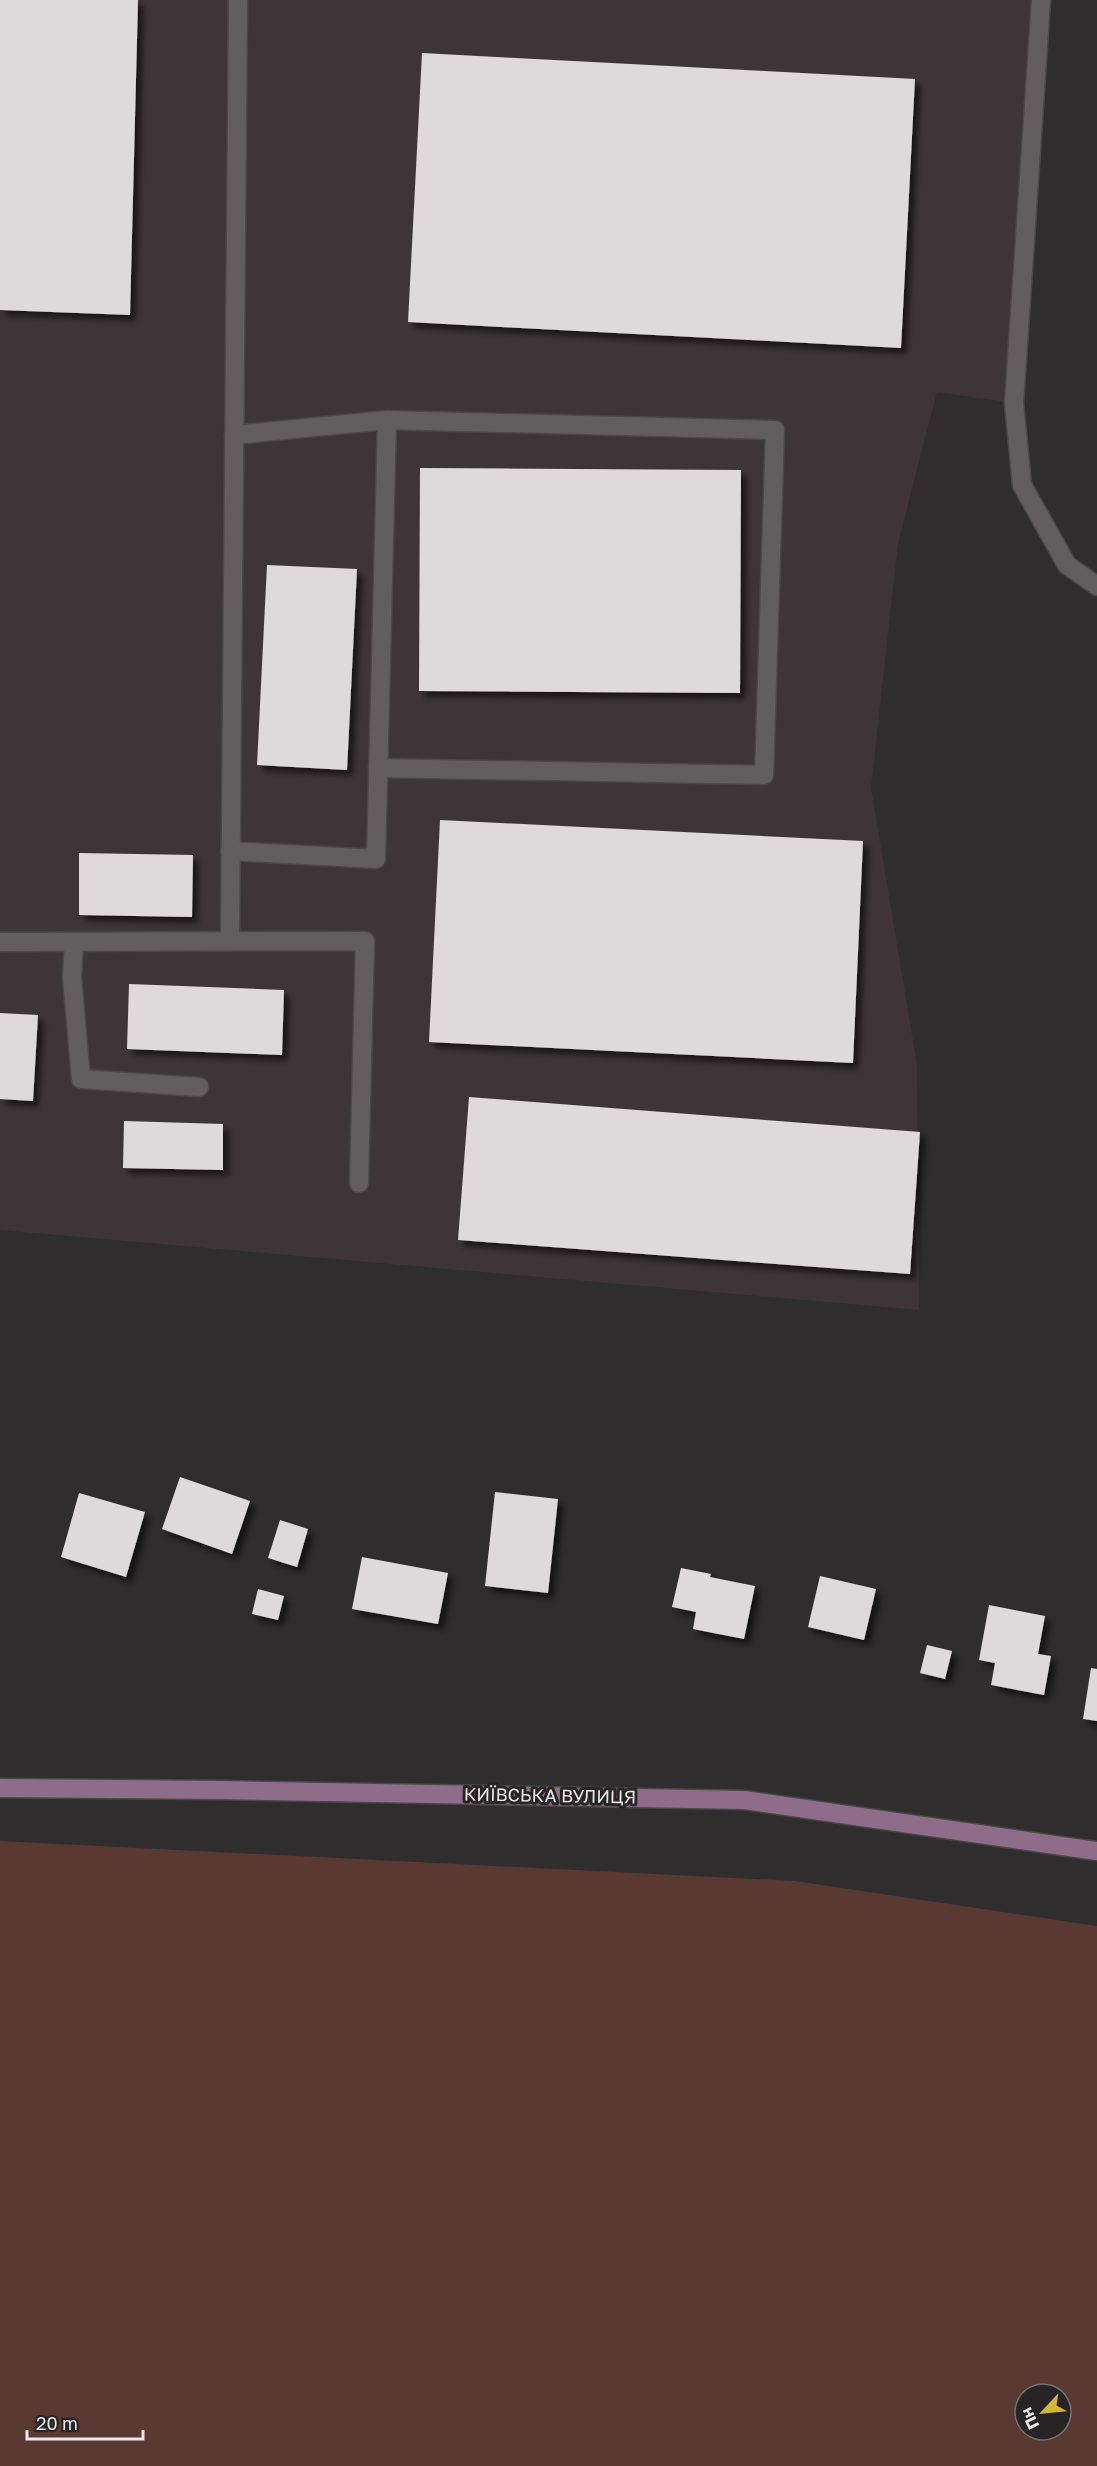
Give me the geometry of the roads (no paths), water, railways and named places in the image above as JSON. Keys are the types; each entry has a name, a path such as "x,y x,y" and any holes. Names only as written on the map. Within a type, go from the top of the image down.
{"main road":[{"name":"КИЇВСЬКА ВУЛИЦЯ","path":"0,1788 744,1800 1097,1851"}],"street":[{"path":"230,939 238,0"},
{"path":"1041,0 1014,403 1022,485 1067,565 1097,586"},
{"path":"234,435 387,420 775,430 764,775 378,768"},
{"path":"230,851 376,859 387,420"},
{"path":"0,942 165,943 230,939 365,941 359,1184"},
{"path":"74,942 72,977 81,1080 198,1087"}]}
